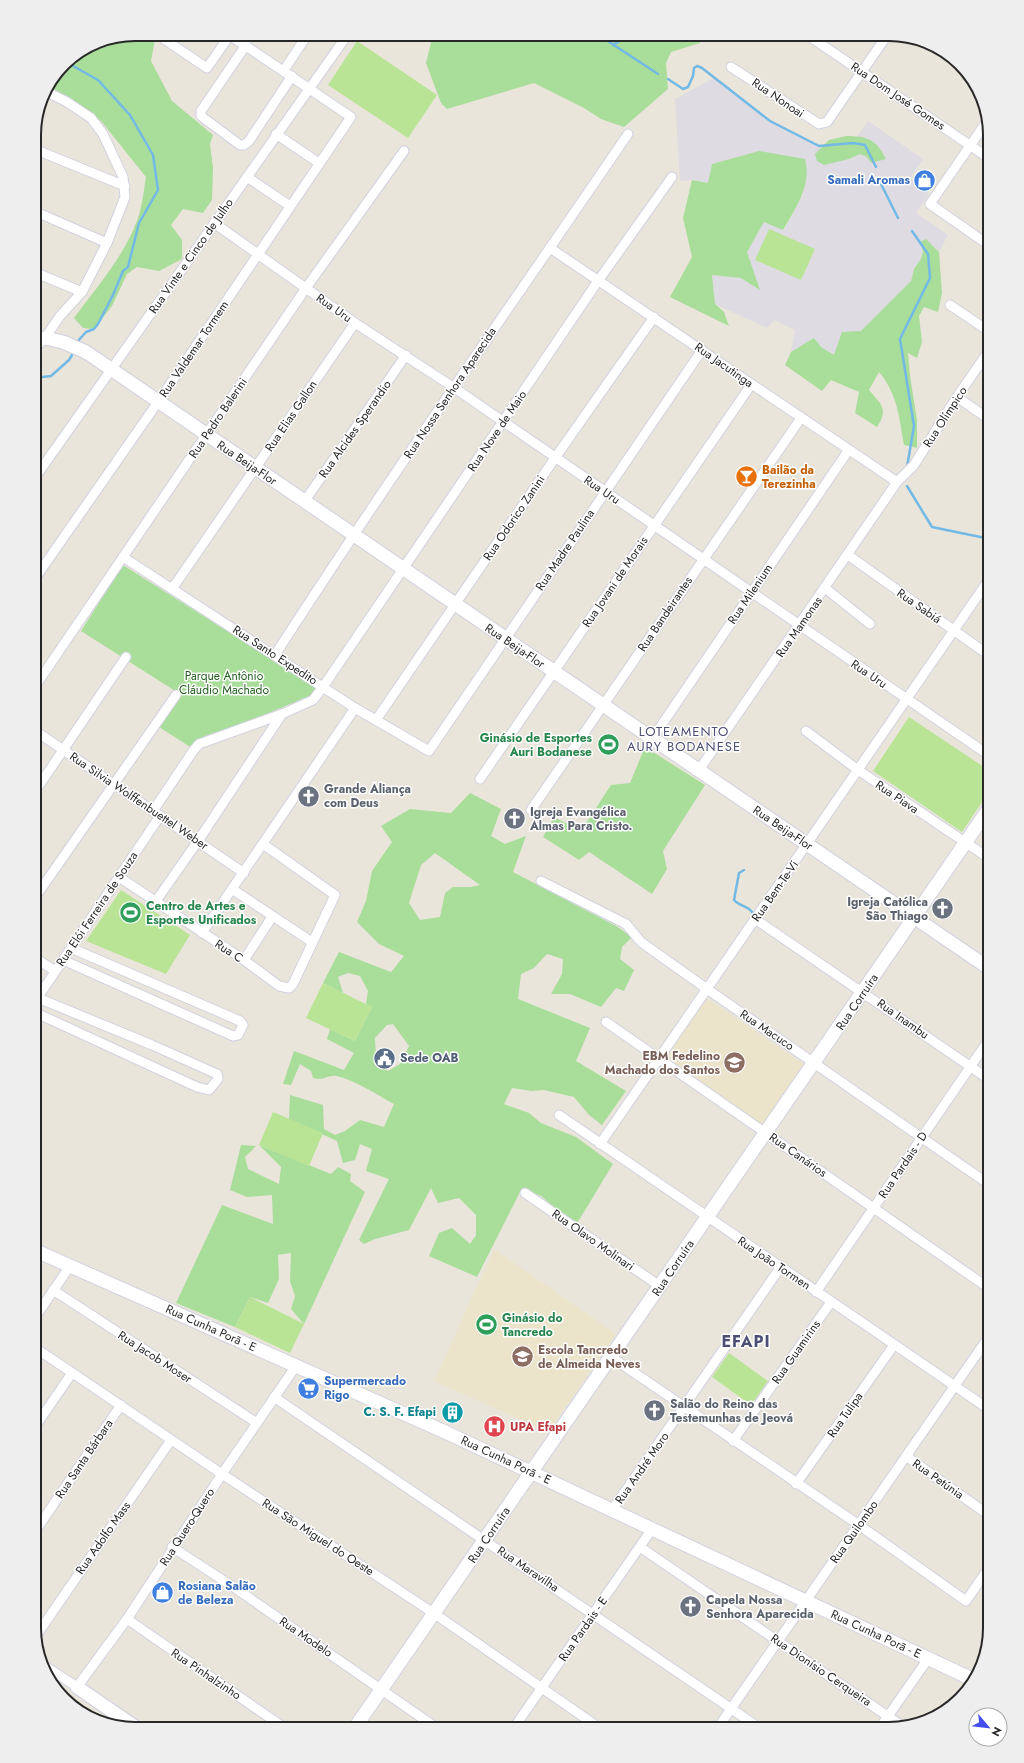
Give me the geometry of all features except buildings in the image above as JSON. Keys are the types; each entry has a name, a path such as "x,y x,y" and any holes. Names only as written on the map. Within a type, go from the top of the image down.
{"street":[{"path":"167,41 207,68 227,41"},
{"path":"240,41 309,87"},
{"path":"284,70 303,41"},
{"name":"Rua Vinte e Cinco de Julho","path":"41,469 343,41"},
{"name":"Rua Dom José Gomes","path":"816,41 983,154"},
{"path":"861,71 883,41"},
{"path":"246,45 201,111 202,116 205,119 240,145 244,145 249,141 292,76"},
{"name":"Rua Nonoai","path":"731,67 812,121 819,124 826,122 861,71"},
{"name":"Rua Valdemar Tormem","path":"41,570 259,255 290,206 352,117 309,87"},
{"path":"41,335 82,292 107,243 125,197 123,177 103,134 91,118 67,102 51,94"},
{"path":"982,128 930,204 983,241"},
{"path":"276,134 319,164"},
{"name":"Rua Nossa Senhora Aparecida","path":"275,655 353,535 453,387 628,134"},
{"name":"Rua Pedro Balerini","path":"41,678 306,288 404,151"},
{"path":"41,152 125,186"},
{"path":"247,177 290,206"},
{"name":"Rua Nove de Maio","path":"282,714 313,700 323,687 598,281 672,177"},
{"path":"41,214 107,243"},
{"name":"Rua Uru","path":"214,223 355,323 406,355 604,492 654,524 702,559 983,751"},
{"name":"Rua Jacutinga","path":"550,248 654,317 848,451 897,482"},
{"path":"41,275 82,292"},
{"path":"950,305 983,327"},
{"name":"Rua Odorico Zanini","path":"376,720 555,458 654,317"},
{"name":"Rua Elias Gallon","path":"172,589 355,323"},
{"name":"Rua Beija-Flor","path":"41,336 63,342 86,352 454,605 983,964"},
{"name":"Rua Madre Paulina","path":"429,751 702,350"},
{"name":"Rua Alcides Sperandio","path":"304,502 406,355"},
{"name":"Rua Olímpico","path":"897,482 914,465 983,359"},
{"name":"Rua Jovani de Morais","path":"480,779 751,385"},
{"path":"957,397 983,415"},
{"name":"Rua Bandeirantes","path":"531,810 702,559 801,418"},
{"name":"Rua Milenium","path":"652,739 848,451"},
{"name":"Rua Mamonas","path":"699,770 848,556 897,482"},
{"name":"Rua Sabiá","path":"848,556 983,651"},
{"name":"Rua Santo Expedito","path":"123,557 355,708 429,751"},
{"path":"825,588 870,624"},
{"name":"Rua Bem-Te-Vi","path":"600,1144 983,588"},
{"path":"41,783 126,657"},
{"path":"41,889 176,695"},
{"path":"202,933 355,708"},
{"path":"156,901 198,841 282,714"},
{"name":"Rua Elói Ferreira de Souza","path":"41,992 119,877 193,750 199,744 282,714"},
{"name":"Rua Piava","path":"806,731 858,770 983,854"},
{"name":"Rua Silvia Wolffenbuettel Weber","path":"41,735 244,872"},
{"name":"Rua Corruíra","path":"359,1722 435,1614 531,1472 661,1287 983,817"},
{"path":"232,889 272,917 312,942 335,895 263,844"},
{"name":"Rua C","path":"119,877 244,960 279,986 288,988 293,984 312,942"},
{"name":"Rua Macuco","path":"541,881 626,924 641,942 983,1180"},
{"path":"244,960 272,917"},
{"name":"Rua Inambu","path":"755,919 864,992 983,1075"},
{"path":"63,960 233,1036 238,1035 243,1025 240,1021 71,948"},
{"path":"41,962 55,971"},
{"path":"41,1002 152,1044 217,1074 218,1079 209,1090 197,1087 41,1015"},
{"name":"Rua Canários","path":"606,1022 983,1284"},
{"name":"Rua Pardais - D","path":"816,1292 983,1048"},
{"name":"Rua João Tormen","path":"559,1115 780,1268 983,1405"},
{"name":"Rua Olavo Molinari","path":"525,1193 661,1287"},
{"name":"Rua Cunha Porã - E","path":"41,1253 443,1431 968,1677"},
{"path":"41,1309 70,1266"},
{"name":"Rua André Moro","path":"612,1510 780,1268"},
{"name":"Rua Jacob Moser","path":"54,1290 257,1423"},
{"name":"Rua Guamirins","path":"733,1441 831,1302"},
{"name":"Rua Tulipa","path":"796,1484 894,1345"},
{"name":"Rua Quilombo","path":"722,1722 983,1345"},
{"name":"Rua São Miguel do Oeste","path":"41,1353 435,1614 590,1722"},
{"path":"611,1357 796,1484 859,1525 966,1601 983,1576"},
{"name":"Rua Quero-Quero","path":"77,1687 127,1619 172,1547 296,1366"},
{"path":"41,1418 72,1373"},
{"name":"Rua Maravilha","path":"274,1397 750,1722"},
{"name":"Rua Santa Bárbara","path":"41,1524 121,1405"},
{"name":"Rua Adolfo Mass","path":"41,1629 171,1440"},
{"name":"Rua Petúnia","path":"906,1456 983,1511"},
{"name":"Rua Pardais - E","path":"518,1722 652,1529"},
{"name":"Rua Modelo","path":"172,1547 428,1722"},
{"name":"Rua Dionísio Cerqueira","path":"640,1547 896,1721"},
{"name":"Rua Pinhalzinho","path":"127,1619 276,1722"},
{"path":"884,1722 928,1659"},
{"path":"52,1670 127,1722"}],"shaded area":[{"path":"714,78 770,121 819,146 853,143 868,121 923,159 910,178 929,194 916,213 948,235 939,252 932,244 923,251 921,259 914,269 911,281 861,331 834,355 821,347 814,338 791,352 795,330 774,320 767,328 715,304 712,275 741,278 759,289 746,252 764,222 784,230 804,193 731,159 712,164 708,183 692,180 680,181 675,99"},
{"name":"EBM Fedelino Machado dos Santos","path":"706,998 806,1066 764,1128 664,1060"},
{"name":"Escola Tancredo de Almeida Neves","path":"494,1249 616,1334 548,1432 434,1381"}],"green space":[{"path":"155,41 151,61 172,101 213,135 210,144 213,168 212,200 203,213 183,209 171,225 182,240 182,259 159,271 137,267 127,274 112,306 94,329 83,328 74,318 112,267 129,239 140,211 146,177 101,121 73,100 54,89 64,73 78,60 99,48 117,43"},
{"path":"357,41 437,95 408,138 328,85"},
{"path":"431,41 700,41 700,43 671,52 666,63 668,89 624,127 601,119 584,108 534,83 447,109 441,103 426,63"},
{"path":"846,136 860,137 870,140 878,147 886,159 871,163 867,157 860,154 849,159 824,165 817,161 815,154 829,140"},
{"path":"759,151 805,159 807,169 805,187 798,205 783,230 764,222 747,252 760,290 741,278 712,275 715,304 724,312 729,326 670,297 692,257 683,218 692,180 708,183 712,164"},
{"path":"769,229 815,249 801,280 755,260"},
{"path":"926,239 939,252 942,293 938,312 924,307 919,316 922,342 917,358 908,353 917,420 917,448 904,445 894,398 879,372 869,390 880,403 883,411 881,421 877,427 855,413 859,392 831,380 822,391 785,365 791,352 814,338 821,347 834,355 842,332 861,331 911,281 914,269 921,259 923,251 920,242"},
{"name":"Parque Antônio Cláudio Machado","path":"123,565 318,689 314,694 194,744 192,748 159,727 180,694 81,631"},
{"path":"909,717 983,766 983,800 962,832 873,771"},
{"path":"645,747 705,785 663,851 667,869 652,894 589,852 579,860 543,837 554,817 581,831 611,785 630,783"},
{"path":"470,793 501,809 491,836 505,844 526,836 513,872 616,926 632,937 622,947 620,959 634,970 624,991 616,988 601,1007 570,994 551,994 562,974 563,959 547,954 534,968 521,974 518,999 590,1028 576,1061 626,1091 602,1125 589,1115 574,1097 544,1090 532,1091 512,1088 504,1104 529,1113 541,1123 576,1137 613,1164 576,1225 541,1196 522,1188 477,1277 429,1256 439,1233 452,1228 470,1244 476,1235 476,1215 459,1198 438,1203 431,1188 409,1230 375,1239 364,1244 359,1240 389,1179 366,1171 372,1149 360,1144 355,1160 343,1163 337,1141 289,1119 290,1095 323,1105 324,1129 335,1135 345,1131 360,1120 384,1127 394,1104 344,1078 331,1076 320,1079 313,1078 311,1071 300,1064 291,1085 283,1084 294,1051 344,1070 354,1053 327,1039 330,1029 355,1041 372,1007 366,1004 368,991 360,976 348,973 338,977 343,993 323,983 339,952 391,972 404,956 379,944 357,922 366,901 372,871 392,842 381,826 410,809 451,813","holes":["435,853 480,885 471,887 453,887 445,893 440,917 420,920 409,903 421,865","393,1024 409,1046 400,1064 388,1071 376,1057 375,1038 387,1025"]},
{"name":"Centro de Artes e Esportes Unificados","path":"121,890 190,935 166,974 86,941"},
{"path":"323,983 372,1007 355,1041 306,1018"},
{"path":"273,1112 323,1133 309,1166 259,1145"},
{"path":"241,1145 256,1146 245,1157 248,1169 279,1184 281,1167 259,1145 331,1174 338,1167 351,1174 350,1181 365,1192 304,1324 291,1309 295,1296 290,1281 291,1253 278,1255 279,1279 268,1303 250,1297 235,1327 176,1303 222,1205 273,1224 272,1195 247,1197 230,1190"},
{"path":"250,1297 304,1324 290,1353 235,1327"},
{"path":"729,1353 768,1381 751,1405 712,1377"}],"waterway":[{"path":"608,41 658,74"},
{"path":"613,45 620,41"},
{"path":"72,66 98,80 130,115 153,155 158,190 139,223 128,267 123,271 98,324 94,329 86,332 78,341"},
{"path":"668,79 683,89 688,87 693,76 694,68 697,66 702,68 770,121 819,146 853,143 865,145 876,167"},
{"path":"880,182 898,218"},
{"path":"907,467 914,426 900,339 930,278 928,254 912,231"},
{"path":"41,377 51,376 69,360 72,355"},
{"path":"907,486 932,527 983,538"},
{"path":"744,870 739,873 734,900 752,912"}],"place":[{"name":"Samali Aromas","path":"925,180"},
{"name":"Bailão da Terezinha","path":"747,477"},
{"name":"Ginásio de Esportes Auri Bodanese","path":"608,745"},
{"name":"Grande Aliança com Deus","path":"308,796"},
{"name":"Igreja Evangélica Almas Para Cristo.","path":"515,819"},
{"name":"Igreja Católica São Thiago","path":"943,909"},
{"name":"Centro de Artes e Esportes Unificados","path":"131,913"},
{"name":"Sede OAB","path":"385,1058"},
{"name":"EBM Fedelino Machado dos Santos","path":"735,1063"},
{"name":"Ginásio do Tancredo","path":"487,1325"},
{"name":"Escola Tancredo de Almeida Neves","path":"522,1357"},
{"name":"Supermercado Rigo","path":"309,1388"},
{"name":"Salão do Reino das Testemunhas de Jeová","path":"655,1411"},
{"name":"C. S. F. Efapi","path":"452,1412"},
{"name":"UPA Efapi","path":"495,1427"},
{"name":"Rosiana Salão de Beleza","path":"163,1593"},
{"name":"Capela Nossa Senhora Aparecida","path":"690,1607"}],"district":[{"name":"LOTEAMENTO AURY BODANESE","path":"684,738"},
{"name":"EFAPI","path":"746,1341"}]}
